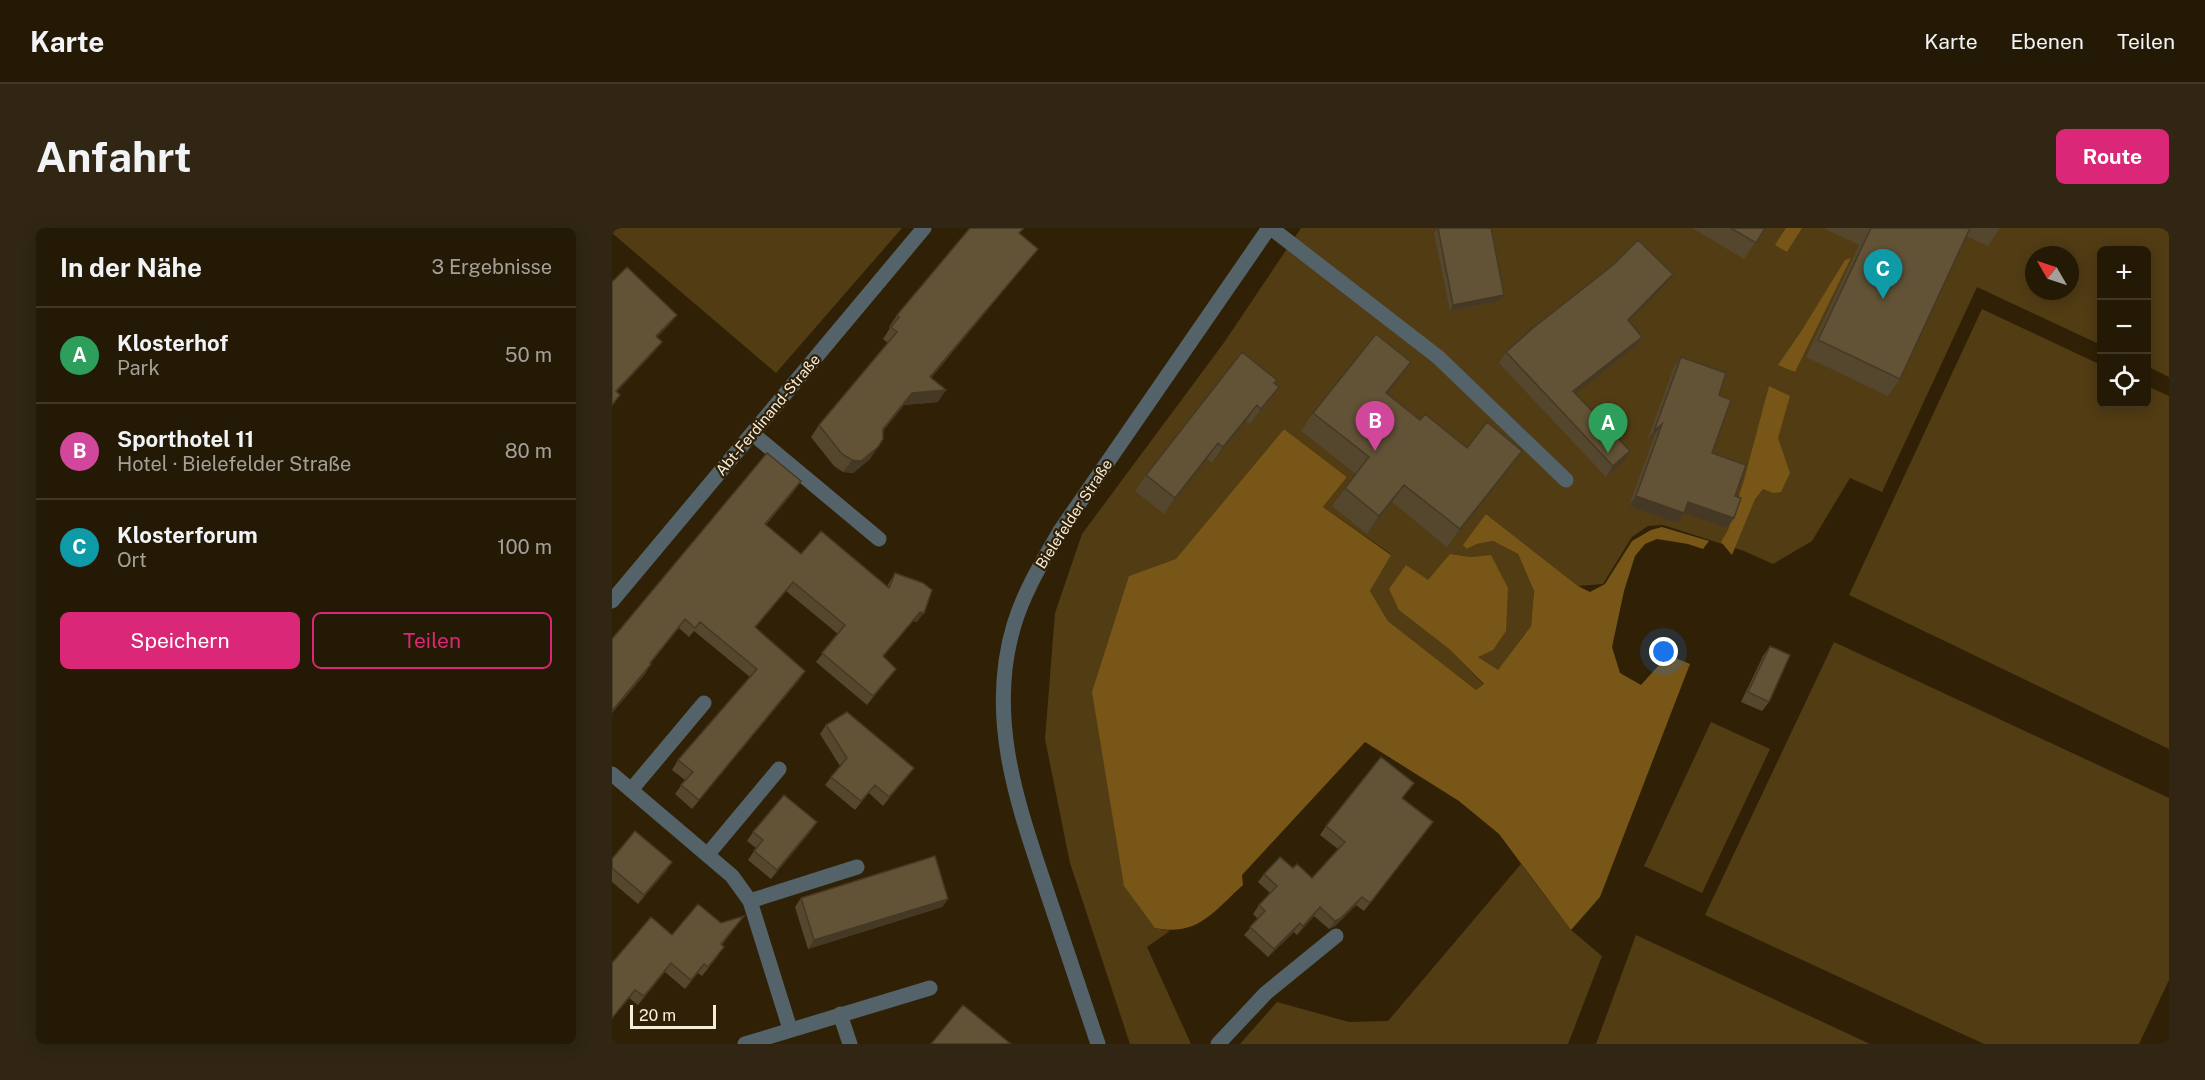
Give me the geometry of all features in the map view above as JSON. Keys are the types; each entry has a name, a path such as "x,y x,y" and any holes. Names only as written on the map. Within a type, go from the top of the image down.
{"street":[{"name":"Abt-Ferdinand-Straße","path":"612,601 924,228"},
{"path":"1270,228 1438,357 1566,480"},
{"name":"Bielefelder Straße","path":"1098,1044 1019,807 1006,748 1002,698 1006,660 1014,625 1032,579 1060,531 1270,228"},
{"path":"753,434 879,539"},
{"path":"632,790 704,704"},
{"path":"708,854 779,770"},
{"path":"612,774 732,876 750,901 790,1029"},
{"path":"750,901 857,867"},
{"path":"1218,1044 1266,993 1336,936"},
{"path":"745,1044 930,988"},
{"path":"840,1014 850,1044"}],"shaded area":[{"path":"612,228 902,228 776,373 612,233"},
{"path":"1301,228 2169,228 2169,377 2151,368 2151,246 2097,246 2097,343 1977,287 1882,492 1850,478 1812,541 1773,564 1744,551 1663,525 1648,526 1632,537 1603,584 1578,586 1486,514 1467,549 1477,544 1493,541 1518,554 1534,591 1531,626 1498,671 1478,657 1491,556 1471,557 1450,554 1448,648 1484,685 1476,690 1388,621 1370,591 1391,554 1323,507 1347,477 1284,429 1176,560 1129,576 1155,928 1170,931 1147,947 1191,1044 1130,1044 1070,863 1045,739 1055,613 1082,534 1223,344"},
{"path":"1786,228 1802,228 1787,252 1775,245"},
{"path":"1851,258 1795,372 1778,365 1845,260"},
{"path":"1982,309 2097,363 2097,408 2151,408 2151,388 2169,396 2169,749 1849,595"},
{"path":"1769,386 1790,396 1778,438 1790,473 1781,492 1773,493 1763,489 1755,499 1732,555 1721,542 1728,530 1744,480"},
{"path":"1284,429 1347,477 1323,507 1391,555 1370,591 1388,621 1476,690 1484,684 1448,648 1399,610 1389,589 1406,565 1428,580 1450,554 1471,557 1491,555 1508,588 1506,631 1493,650 1478,657 1498,670 1531,626 1534,591 1518,554 1493,541 1477,544 1467,549 1463,545 1486,514 1578,586 1590,592 1605,584 1632,541 1651,530 1662,527 1709,541 1703,549 1657,539 1645,544 1635,556 1624,591 1612,647 1620,673 1641,685 1668,655 1690,664 1600,897 1571,930 1499,834 1459,801 1365,742 1242,875 1243,885 1204,920 1183,929 1155,928 1124,886 1092,692 1129,576 1176,559"},
{"path":"1834,642 2169,798 2169,980 2139,1044 1984,1044 1705,915"},
{"path":"1711,722 1770,749 1702,893 1644,866"},
{"path":"1521,864 1571,930 1602,956 1568,1044 1240,1044 1277,1002 1349,1022 1388,1021"},
{"path":"1636,935 1870,1044 1596,1044"}],"building":[{"path":"970,228 1024,228 1019,233 1038,249 930,377 946,390 912,393 883,429 883,439 878,447 861,461 852,460 842,454 819,425 897,332 891,327 899,317 897,315"},
{"path":"1438,228 1491,228 1504,295 1453,305"},
{"path":"1731,228 1765,228 1756,243"},
{"path":"1871,228 1970,228 1900,379 1818,340"},
{"path":"1638,240 1673,274 1628,320 1642,337 1573,391 1630,451 1613,466 1506,352 1613,265"},
{"path":"627,267 677,315 656,336 662,342 616,391 620,395 612,405 612,282"},
{"path":"1376,334 1411,362 1386,393 1420,420 1425,414 1467,448 1487,422 1522,451 1460,529 1404,485 1379,516 1345,488 1369,457 1313,413"},
{"path":"1242,352 1277,380 1274,383 1279,387 1261,409 1257,405 1223,447 1218,443 1175,498 1146,475"},
{"path":"1681,357 1726,373 1719,395 1731,400 1712,453 1746,465 1735,496 1741,498 1734,518 1688,502 1684,513 1636,496 1662,424 1654,431"},
{"path":"767,453 801,481 765,524 801,554 821,531 889,588 895,573 923,583 932,590 924,613 920,612 883,656 896,669 873,696 822,653 845,625 793,582 755,627 805,671 699,800 681,785 693,772 678,760 757,669 700,622 695,628 685,619 612,711 612,639"},
{"path":"1770,646 1790,655 1769,702 1748,692"},
{"path":"847,712 914,768 889,797 875,785 861,801 831,777 847,758 826,725"},
{"path":"1381,757 1414,783 1402,798 1433,822 1370,903 1362,897 1335,921 1320,907 1303,926 1300,923 1274,949 1250,927 1265,911 1259,905 1277,886 1264,874 1280,857 1293,868 1297,864 1312,878 1345,842 1326,826"},
{"path":"784,795 817,822 777,870 754,851 763,840 753,832"},
{"path":"635,831 672,862 644,895 612,868 612,859"},
{"path":"935,856 948,899 814,940 801,898"},
{"path":"698,904 721,923 744,916 721,944 724,947 708,967 704,964 691,980 671,963 644,996 635,990 612,1018 612,963 651,917 672,935"},
{"path":"963,1005 1011,1044 931,1044"}],"place":[{"name":"Klosterforum","path":"1883,299"},
{"name":"Sporthotel 11","path":"1375,451"},
{"name":"Klosterhof","path":"1608,453"}]}
